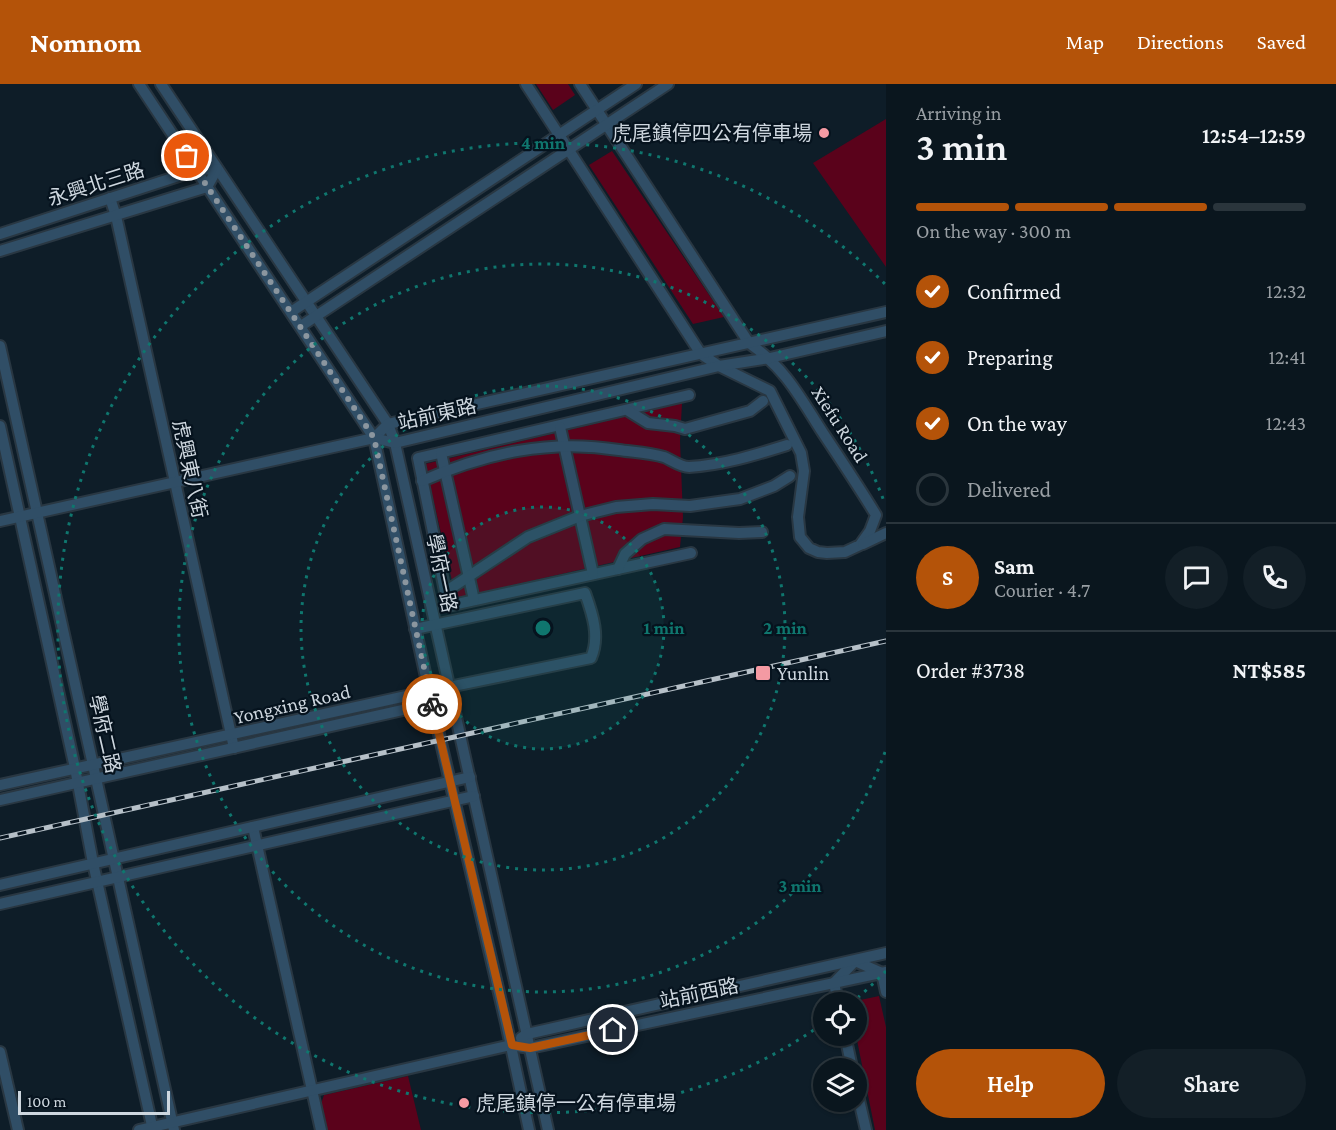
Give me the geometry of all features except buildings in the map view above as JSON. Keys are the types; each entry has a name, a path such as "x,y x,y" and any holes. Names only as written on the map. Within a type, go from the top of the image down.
{"street":[{"name":"學府一路","path":"139,84 374,438 429,691 512,1045 529,1130"},
{"name":"學府一路","path":"161,84 388,424 395,443 548,1130"},
{"path":"526,84 701,354 719,366 770,391 801,453 804,471 798,518 800,537 804,543 809,548 828,553 844,552 886,533"},
{"name":"Xiefu Road","path":"580,84 749,343 770,358 793,385 876,515 870,531 860,545"},
{"path":"291,312 636,84"},
{"path":"301,326 668,84"},
{"name":"永興北三路","path":"0,234 197,170 217,169"},
{"path":"207,187 217,169"},
{"name":"永興北三路","path":"0,251 207,187"},
{"name":"虎興東八街","path":"110,198 116,216 234,748"},
{"name":"站前東路","path":"374,438 388,424 886,312"},
{"name":"站前東路","path":"374,438 395,443 719,366 770,358 886,331"},
{"name":"學府二路","path":"0,346 173,1126"},
{"path":"689,395 560,427 418,458 448,606 691,553"},
{"path":"627,410 648,423 685,429 750,411 763,401"},
{"name":"學府二路","path":"0,426 75,768 93,863 153,1128"},
{"path":"560,427 593,574"},
{"path":"0,521 374,438"},
{"path":"422,481 445,471 509,452 536,447 607,448 664,457 686,467 728,463 787,445"},
{"path":"441,453 474,600"},
{"path":"445,592 528,537 580,516 616,507 653,504 690,506 740,499 774,486 790,476"},
{"path":"618,569 625,554 642,539 664,529 762,532"},
{"name":"Yongxing Road","path":"0,800 432,704 451,694 591,658 595,649 592,613 585,594 435,625"},
{"path":"416,629 435,625"},
{"name":"Yongxing Road","path":"0,785 429,691 451,694"},
{"path":"0,885 470,777"},
{"path":"0,904 97,880 474,796"},
{"path":"253,827 321,1130"},
{"name":"站前西路","path":"512,1045 527,1034 886,953"},
{"path":"836,992 834,983 855,961 884,973 886,992"},
{"name":"站前西路","path":"512,1045 530,1048 884,973"},
{"path":"139,1130 173,1126 512,1045"},
{"path":"0,1052 18,1130"},
{"path":"862,1112 866,1130"}],"shaded area":[{"path":"536,84 568,84 575,95 553,110"},
{"path":"886,119 886,267 813,163"},
{"path":"612,151 724,317 693,324 589,165"},
{"path":"682,403 680,441 683,517 680,547 456,598 425,464"},
{"path":"879,996 886,1027 886,1130 875,1130 867,1090 867,1058 861,1058 858,1046 867,1046 867,999"},
{"path":"408,1076 421,1130 327,1130 321,1104 324,1095"}],"railway":[{"path":"0,838 886,641"}],"way so far":[{"path":"187,156 374,438 432,704"}],"place":[{"name":"虎尾鎮停四公有停車場","path":"824,133"},
{"name":"Yunlin","path":"763,673"},
{"name":"虎尾鎮停一公有停車場","path":"464,1103"}],"route":[{"path":"432,704 512,1045 530,1048 613,1030"}]}
